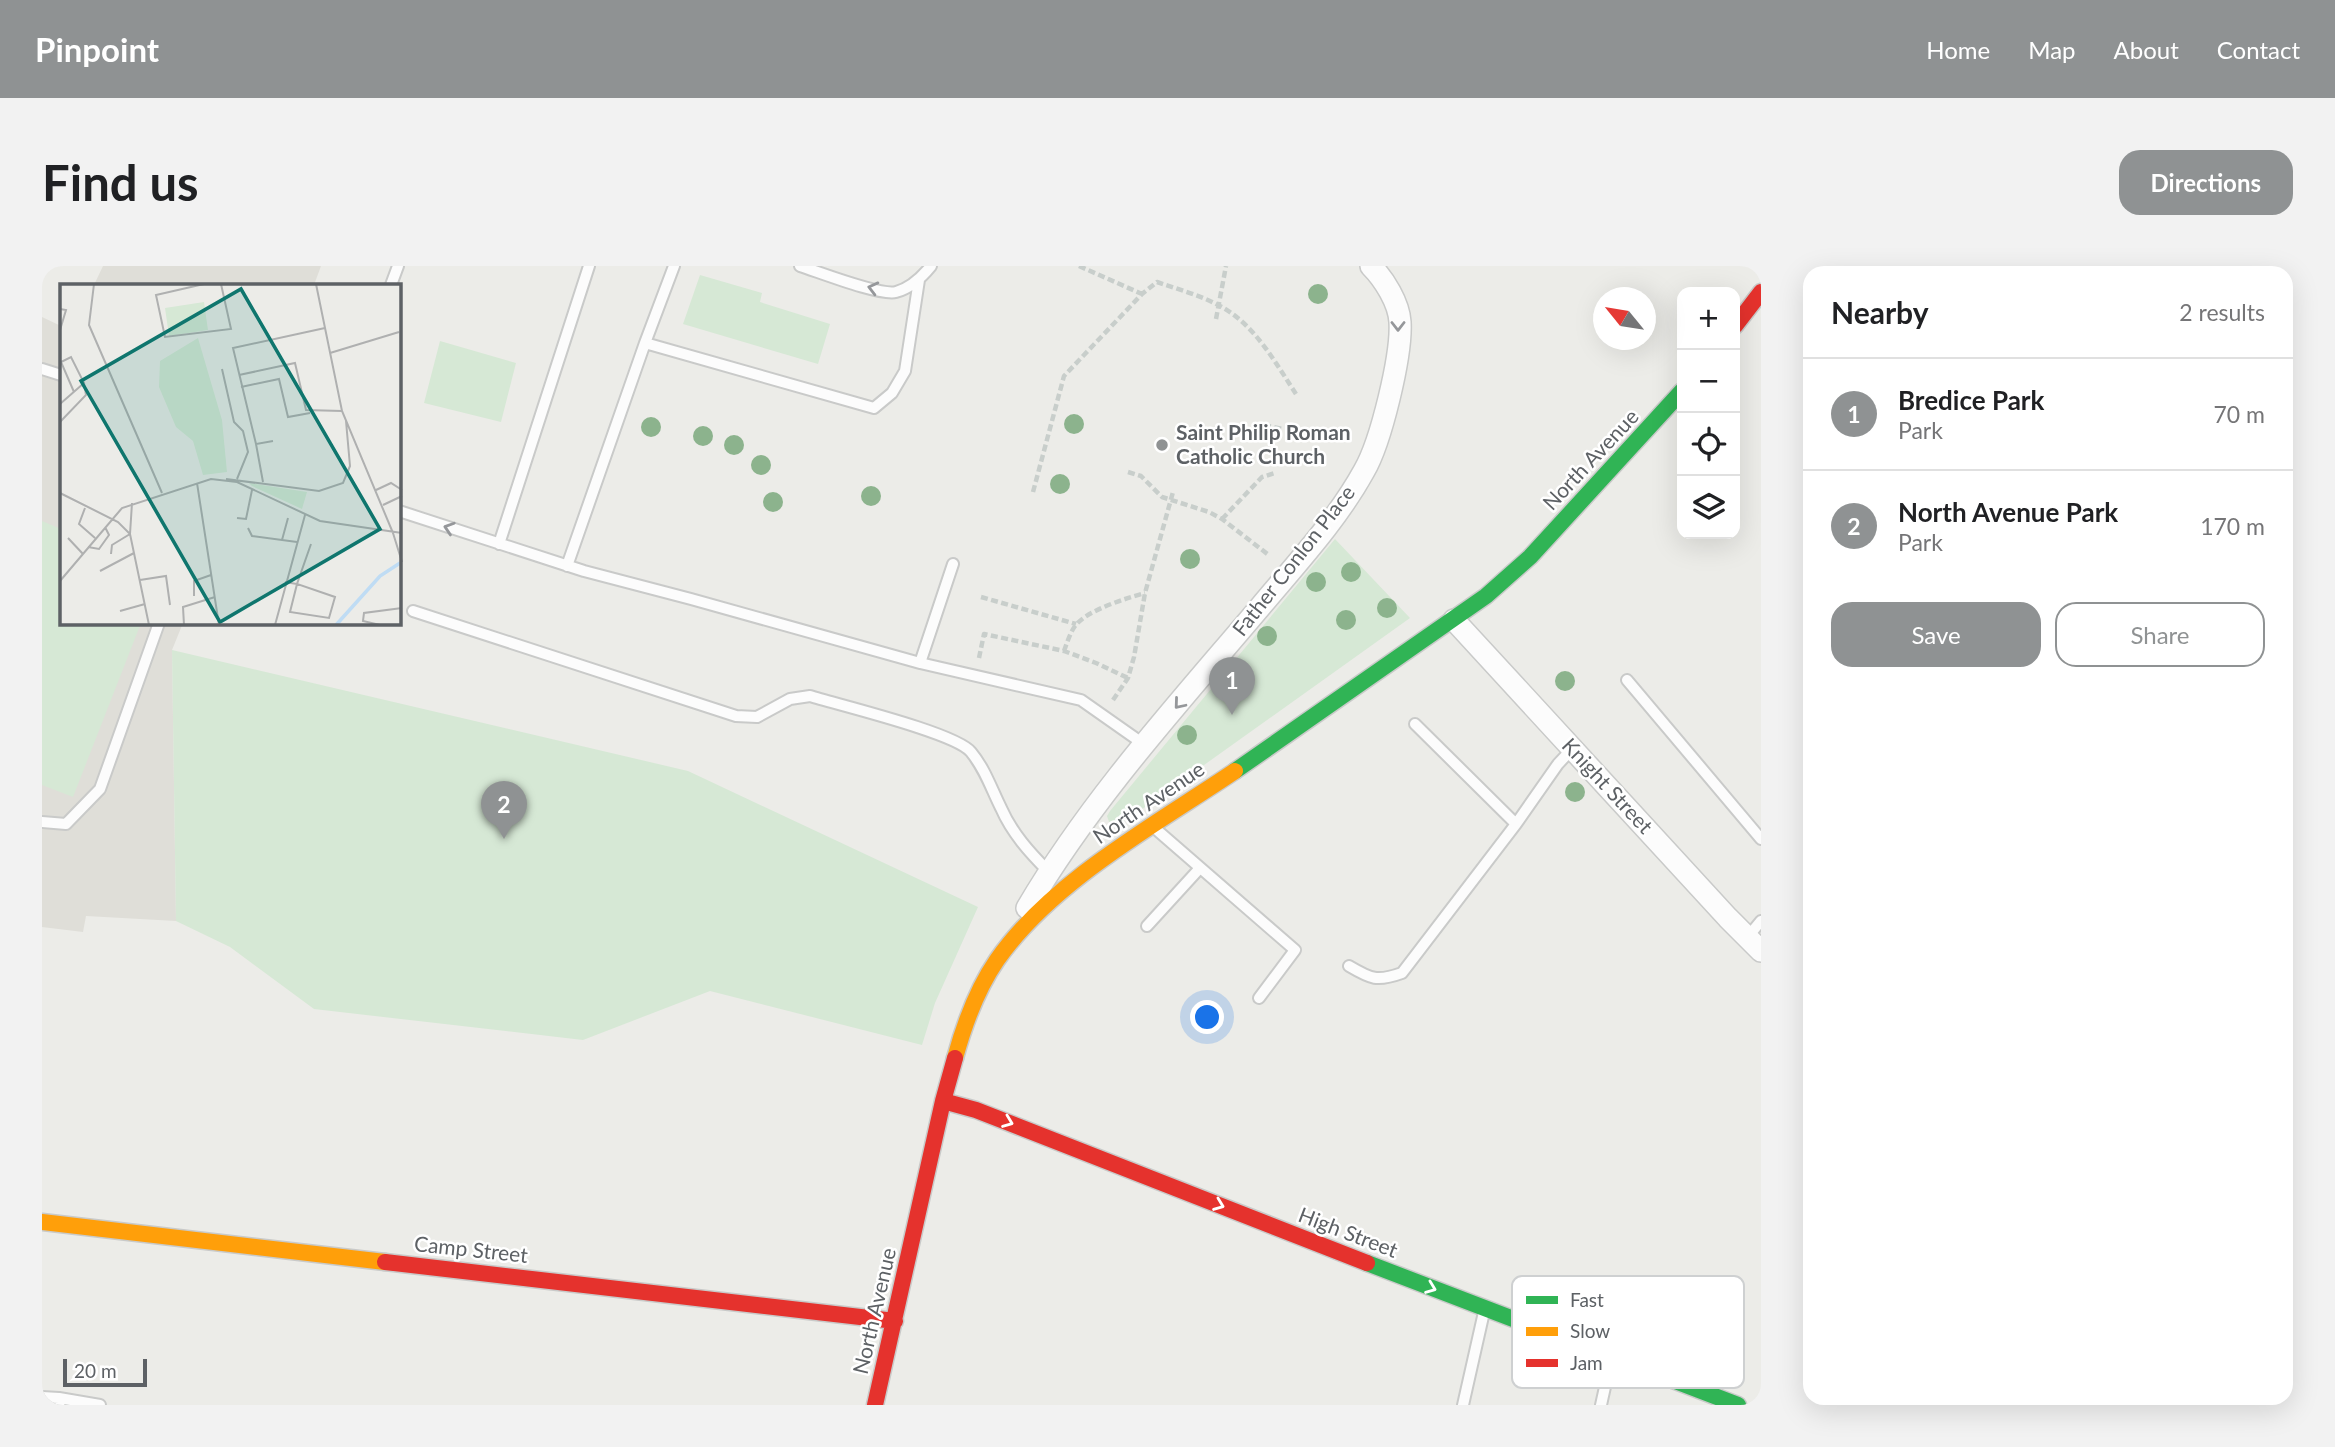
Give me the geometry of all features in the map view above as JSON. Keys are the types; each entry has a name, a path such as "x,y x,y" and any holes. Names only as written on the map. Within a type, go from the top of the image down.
{"street":[{"name":"Father Conlon Place","path":"995,962 1049,872 1100,800 1332,520 1366,469 1383,420 1396,362 1400,320 1392,296 1371,266"},
{"path":"1740,319 1761,292"},
{"name":"North Avenue","path":"875,1405 943,1101 968,1016 995,962 1019,931 1041,907 1092,867 1486,596 1530,557 1677,396"},
{"name":"Knight Street","path":"1454,620 1754,944"},
{"name":"High Street","path":"943,1101 976,1110 1512,1319"},
{"name":"Camp Street","path":"42,1222 895,1321"},
{"name":"High Street","path":"1693,1388 1738,1405"}],"lane":[{"path":"391,284 398,266"},
{"path":"499,544 589,266"},
{"path":"568,566 674,266"},
{"path":"800,266 875,289 895,292 919,280 931,266"},
{"path":"645,343 874,408 892,393 905,371 919,280"},
{"path":"42,369 60,375"},
{"path":"401,512 568,566 920,663 1081,701 1145,745"},
{"path":"920,663 953,564"},
{"path":"413,611 736,716 757,717 790,699 810,696 936,733 969,749 988,776 1001,810 1020,841 1049,872"},
{"path":"42,822 66,824 100,789 158,625"},
{"path":"1627,680 1761,839"},
{"path":"1415,724 1516,824"},
{"path":"1349,966 1370,978 1385,980 1402,974 1558,764 1573,748"},
{"path":"1153,826 1295,950 1259,998"},
{"path":"1147,926 1200,868"},
{"path":"1754,944 1761,921"},
{"path":"1463,1405 1485,1309"},
{"path":"42,1397 100,1405"}],"path":[{"path":"1079,266 1142,294"},
{"path":"1216,319 1226,266"},
{"path":"1033,492 1064,376 1142,294 1157,282 1218,304 1256,336 1296,394"},
{"path":"1265,425 1283,429"},
{"path":"1128,472 1141,476 1162,497 1222,519 1270,556"},
{"path":"1222,519 1262,477 1275,473"},
{"path":"1103,716 1128,678 1145,593 1173,492"},
{"path":"1064,651 1076,624 1096,611 1145,593"},
{"path":"981,597 1076,624"},
{"path":"975,676 984,634 1064,651 1128,678"}],"shaded area":[{"path":"103,266 321,266 314,284 94,284"},
{"path":"42,317 60,326 60,625 182,625 172,650 176,921 86,916 83,932 42,927"}],"green space":[{"path":"700,275 762,293 760,302 830,324 818,364 683,324"},
{"path":"440,341 516,363 501,422 424,403"},
{"path":"42,521 60,529 60,625 140,625 73,797 42,785"},
{"path":"1335,539 1410,618 1134,815 1118,824 1109,822 1107,816 1110,811"},
{"path":"172,650 688,771 978,907 935,1003 922,1045 710,991 583,1040 314,1009 230,947 176,921"}],"traffic: fast":[{"path":"1235,771 1486,596 1530,557 1677,396"},
{"path":"1367,1263 1512,1318"},
{"path":"1694,1388 1738,1405"}],"traffic: slow":[{"path":"955,1058 983,983 1020,931 1046,905 1107,856 1235,771"},
{"path":"42,1222 385,1262"}],"traffic: jam":[{"path":"1740,319 1761,292"},
{"path":"875,1405 955,1058"},
{"path":"943,1101 976,1110 1367,1263"},
{"path":"385,1262 895,1321"}],"place":[{"name":"Saint Philip Roman Catholic Church","path":"1162,445"},
{"name":"Bredice Park","path":"1232,715"},
{"name":"North Avenue Park","path":"504,839"}]}
